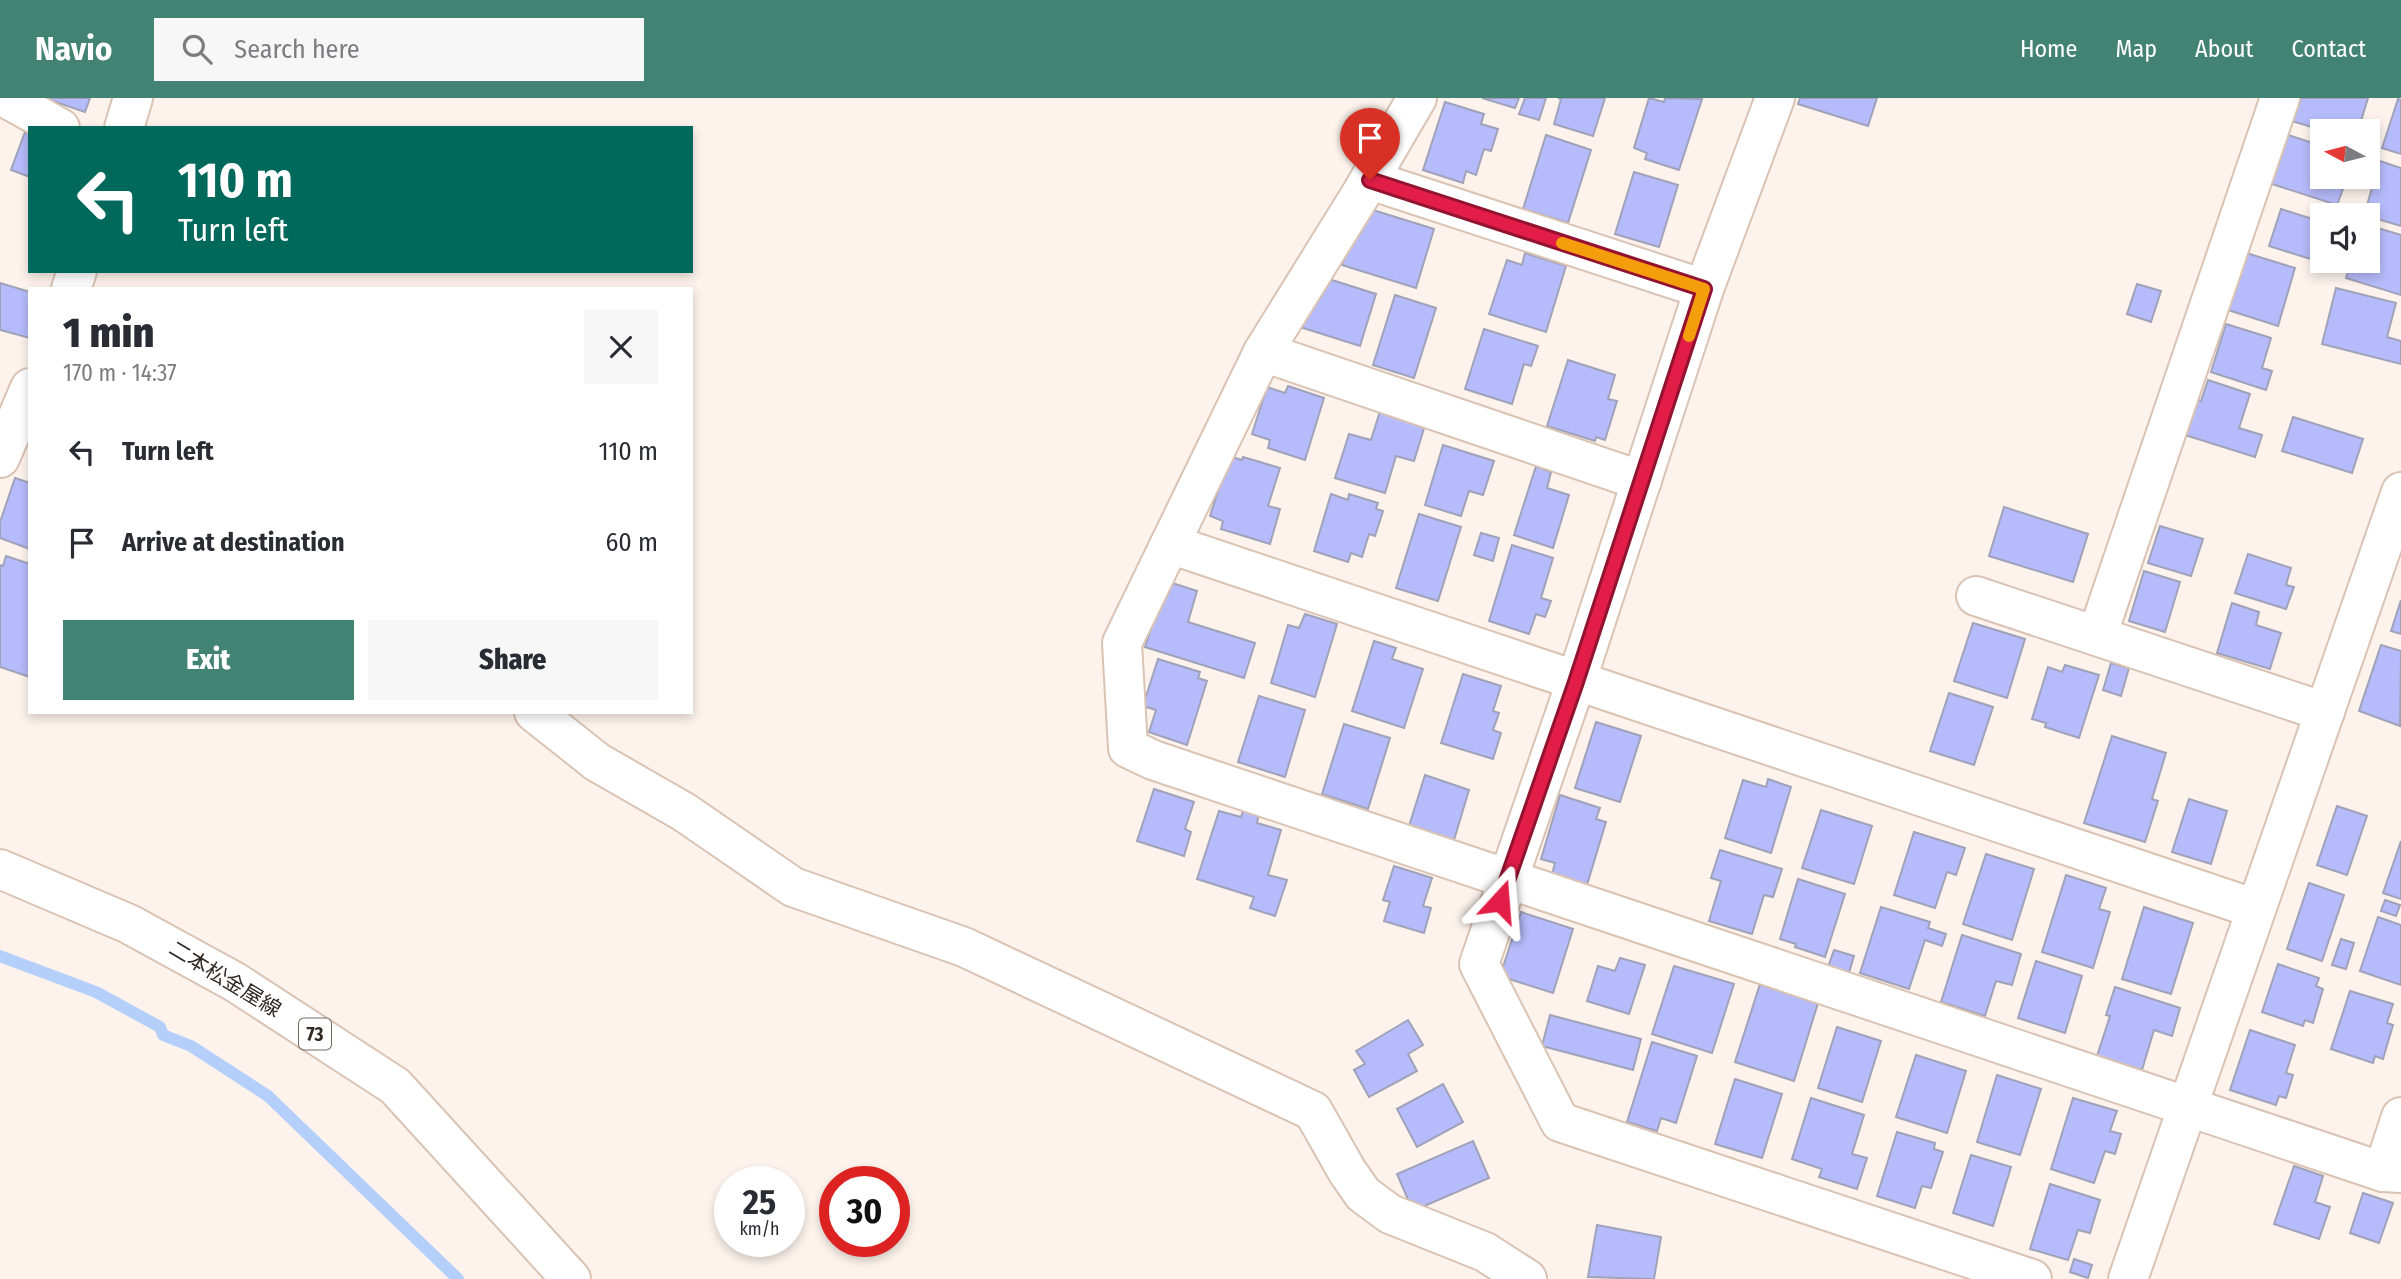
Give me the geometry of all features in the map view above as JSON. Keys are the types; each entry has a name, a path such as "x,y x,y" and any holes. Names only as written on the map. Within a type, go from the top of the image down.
{"street":[{"path":"6,98 56,126"},
{"path":"125,126 133,98"},
{"path":"1418,98 1263,352 1122,643 1128,748 1153,760 1508,881 2392,1173 2401,1117"},
{"path":"1775,98 1704,289 1576,682 1479,964 1560,1122 2032,1279"},
{"path":"2097,636 2280,98"},
{"path":"1370,180 1704,289"},
{"path":"1263,352 1642,481"},
{"path":"10,459 28,395"},
{"path":"2128,1279 2401,492"},
{"path":"1170,544 2256,909"},
{"path":"1976,596 2325,712"},
{"path":"537,714 597,762 684,812 793,887 964,947 1313,1111 1363,1194 1390,1214 1485,1252 1528,1279"},
{"name":"二本松金屋線","path":"0,869 129,924 235,982 395,1086 571,1279"}],"building":[{"path":"44,98 90,98 85,112"},
{"path":"1482,98 1519,98 1515,108"},
{"path":"1525,98 1546,98 1539,120 1519,114"},
{"path":"1558,98 1605,98 1593,136 1554,124 1561,99"},
{"path":"1649,98 1664,102 1665,98 1702,99 1679,170 1645,159 1647,153 1634,148"},
{"path":"1800,98 1877,98 1868,126 1798,104"},
{"path":"2299,98 2368,98 2362,119 2310,119 2310,126 2292,121"},
{"path":"2398,99 2401,100 2401,154 2382,148"},
{"path":"1445,102 1484,114 1481,124 1498,129 1491,151 1484,149 1476,175 1466,171 1463,183 1423,170"},
{"path":"25,132 28,133 28,176 11,170"},
{"path":"1546,135 1591,150 1568,223 1523,209"},
{"path":"2288,135 2310,142 2310,189 2343,189 2338,203 2266,182 2278,145 2284,147"},
{"path":"2380,161 2401,168 2401,226 2380,220 2380,203 2368,203 2372,189 2380,189"},
{"path":"1634,172 1678,185 1659,247 1615,234"},
{"path":"1360,206 1434,229 1416,288 1342,265"},
{"path":"2281,209 2310,218 2310,259 2269,246"},
{"path":"2380,229 2401,235 2401,295 2346,278 2347,273 2380,273"},
{"path":"2243,252 2295,268 2278,326 2225,309"},
{"path":"1525,253 1566,266 1546,332 1489,314 1507,260 1522,265"},
{"path":"1313,274 1376,294 1360,346 1297,326"},
{"path":"0,283 28,291 28,337 0,330"},
{"path":"2137,284 2161,291 2151,322 2127,314"},
{"path":"2336,288 2396,303 2387,337 2401,341 2401,364 2322,344"},
{"path":"1395,295 1436,308 1414,378 1373,365"},
{"path":"2226,324 2271,338 2262,368 2272,371 2266,390 2211,372"},
{"path":"1484,329 1538,346 1531,366 1524,364 1512,404 1465,389"},
{"path":"1568,360 1615,375 1608,399 1617,401 1605,440 1596,437 1595,441 1547,426"},
{"path":"2208,380 2250,394 2239,428 2262,435 2255,457 2182,434 2193,398 2201,401"},
{"path":"1288,386 1324,398 1305,460 1268,448 1270,440 1252,434 1267,387 1285,393"},
{"path":"1381,408 1426,422 1414,461 1396,456 1385,493 1335,478 1349,434 1371,440"},
{"path":"2293,417 2363,439 2352,473 2282,451"},
{"path":"1443,445 1494,461 1483,495 1469,491 1461,516 1425,505"},
{"path":"1229,456 1242,460 1243,457 1280,468 1268,506 1280,509 1270,544 1221,529 1223,521 1210,516"},
{"path":"1536,466 1551,472 1547,488 1569,495 1553,548 1514,535"},
{"path":"15,478 28,482 28,548 0,538 0,522"},
{"path":"1331,494 1348,500 1349,494 1378,503 1376,509 1383,511 1375,536 1369,534 1362,557 1351,553 1348,562 1314,551"},
{"path":"2004,507 2088,534 2073,582 1989,556"},
{"path":"1419,514 1461,527 1438,601 1396,588"},
{"path":"2160,526 2203,539 2191,576 2148,563"},
{"path":"1481,533 1499,538 1493,561 1474,555"},
{"path":"1512,545 1553,558 1541,598 1551,601 1545,617 1536,614 1529,634 1489,621"},
{"path":"2248,554 2291,568 2286,585 2294,587 2286,609 2235,593"},
{"path":"6,556 28,563 28,676 0,667 0,565 3,566"},
{"path":"2144,571 2180,582 2165,632 2129,621"},
{"path":"1166,581 1197,591 1188,622 1255,643 1244,678 1145,647"},
{"path":"2401,600 2401,634 2391,631"},
{"path":"2232,603 2259,612 2256,625 2281,633 2270,669 2217,653"},
{"path":"1305,614 1337,624 1315,697 1271,683 1288,625 1299,628"},
{"path":"1973,623 2025,639 2007,698 1954,681"},
{"path":"1374,641 1396,648 1392,659 1423,669 1404,728 1352,711"},
{"path":"2381,645 2401,651 2400,726 2359,711"},
{"path":"1158,659 1200,672 1198,678 1207,681 1187,745 1149,732 1156,710 1143,706"},
{"path":"2111,663 2129,668 2121,696 2103,690"},
{"path":"2065,665 2099,675 2079,738 2045,727 2046,723 2032,719 2048,667 2062,672"},
{"path":"1463,674 1501,686 1493,711 1499,713 1493,730 1501,733 1493,759 1441,743"},
{"path":"1949,693 1993,707 1974,765 1930,751"},
{"path":"1259,696 1305,710 1285,777 1238,762"},
{"path":"1596,722 1641,736 1620,802 1575,788"},
{"path":"1344,724 1390,738 1368,809 1322,794"},
{"path":"2112,736 2166,753 2152,799 2158,801 2145,842 2084,823"},
{"path":"1425,775 1469,790 1454,840 1409,826"},
{"path":"1768,779 1791,787 1771,853 1725,838 1743,780 1766,787"},
{"path":"1154,789 1194,802 1185,829 1191,832 1184,856 1137,841"},
{"path":"1560,795 1600,808 1596,819 1606,822 1587,885 1552,874 1555,863 1541,859"},
{"path":"2189,799 2227,811 2211,864 2172,852"},
{"path":"2337,806 2367,816 2347,875 2317,865"},
{"path":"1244,808 1259,813 1257,823 1281,830 1268,875 1287,880 1275,916 1250,908 1254,897 1197,879 1219,811 1241,817"},
{"path":"1821,810 1872,826 1854,884 1802,868"},
{"path":"1914,832 1965,848 1956,875 1947,872 1935,908 1894,895"},
{"path":"2401,841 2401,899 2383,893"},
{"path":"1720,850 1782,869 1773,897 1764,895 1752,934 1709,921 1721,881 1711,878"},
{"path":"1986,854 2034,869 2012,940 1963,924"},
{"path":"1394,866 1432,878 1423,906 1431,908 1424,933 1384,921 1390,902 1383,900"},
{"path":"2066,875 2106,888 2099,909 2110,912 2093,968 2042,952"},
{"path":"1798,879 1845,894 1825,957 1780,939"},
{"path":"2309,883 2344,895 2322,961 2287,949"},
{"path":"2385,900 2400,905 2396,916 2381,911"},
{"path":"1881,907 1930,922 1928,928 1946,934 1942,946 1925,940 1909,989 1860,973"},
{"path":"2144,907 2193,923 2171,994 2122,979"},
{"path":"1521,912 1573,929 1553,993 1500,976"},
{"path":"2378,917 2401,925 2401,985 2360,971"},
{"path":"1962,935 2021,954 2012,985 1996,981 1985,1016 1941,1002"},
{"path":"2341,939 2354,943 2346,969 2332,965"},
{"path":"1834,950 1854,956 1848,976 1827,970"},
{"path":"1620,958 1645,965 1629,1014 1587,1001 1598,966 1615,971"},
{"path":"2036,961 2082,976 2065,1033 2018,1018"},
{"path":"2278,964 2319,978 2316,986 2323,989 2313,1023 2305,1020 2303,1026 2262,1012"},
{"path":"1674,966 1734,984 1712,1053 1652,1034"},
{"path":"1760,984 1818,1003 1794,1081 1735,1062"},
{"path":"2115,987 2180,1008 2172,1036 2154,1030 2142,1070 2097,1056 2110,1016 2106,1015"},
{"path":"2350,991 2393,1004 2387,1023 2393,1025 2383,1059 2375,1056 2373,1063 2331,1049"},
{"path":"1550,1015 1641,1039 1633,1070 1542,1046"},
{"path":"1408,1020 1423,1045 1408,1054 1417,1071 1369,1097 1354,1070 1365,1064 1356,1051"},
{"path":"1837,1027 1881,1041 1862,1102 1818,1088"},
{"path":"2250,1030 2295,1045 2286,1073 2293,1075 2286,1098 2279,1096 2276,1105 2230,1090"},
{"path":"1652,1042 1697,1056 1676,1123 1661,1118 1657,1131 1627,1122"},
{"path":"1916,1055 1966,1071 1947,1133 1896,1117"},
{"path":"1997,1075 2041,1089 2020,1155 1977,1142"},
{"path":"1735,1079 1782,1094 1762,1158 1715,1144"},
{"path":"1443,1084 1463,1122 1417,1147 1397,1109"},
{"path":"1811,1098 1864,1115 1852,1154 1867,1158 1857,1189 1819,1177 1822,1169 1792,1159"},
{"path":"2073,1098 2117,1111 2110,1131 2121,1134 2115,1154 2105,1151 2094,1183 2051,1169"},
{"path":"1897,1132 1935,1143 1934,1149 1943,1152 1931,1188 1922,1186 1915,1208 1877,1196"},
{"path":"1473,1141 1489,1178 1413,1211 1397,1174"},
{"path":"1971,1155 2011,1167 1993,1226 1953,1213"},
{"path":"2294,1166 2323,1176 2315,1202 2330,1207 2319,1239 2274,1224"},
{"path":"2050,1184 2100,1200 2090,1233 2078,1230 2068,1260 2030,1249"},
{"path":"2363,1193 2393,1203 2379,1243 2350,1233"},
{"path":"1597,1225 1661,1237 1654,1279 1588,1277"},
{"path":"2074,1259 2092,1265 2088,1278 2070,1272"}],"waterway":[{"path":"0,956 96,992 160,1027 163,1035 191,1046 268,1096 458,1279"}],"slow traffic":[{"path":"1562,243 1704,289 1689,336"}],"route":[{"path":"1370,180 1704,289 1576,682 1500,901"}]}
